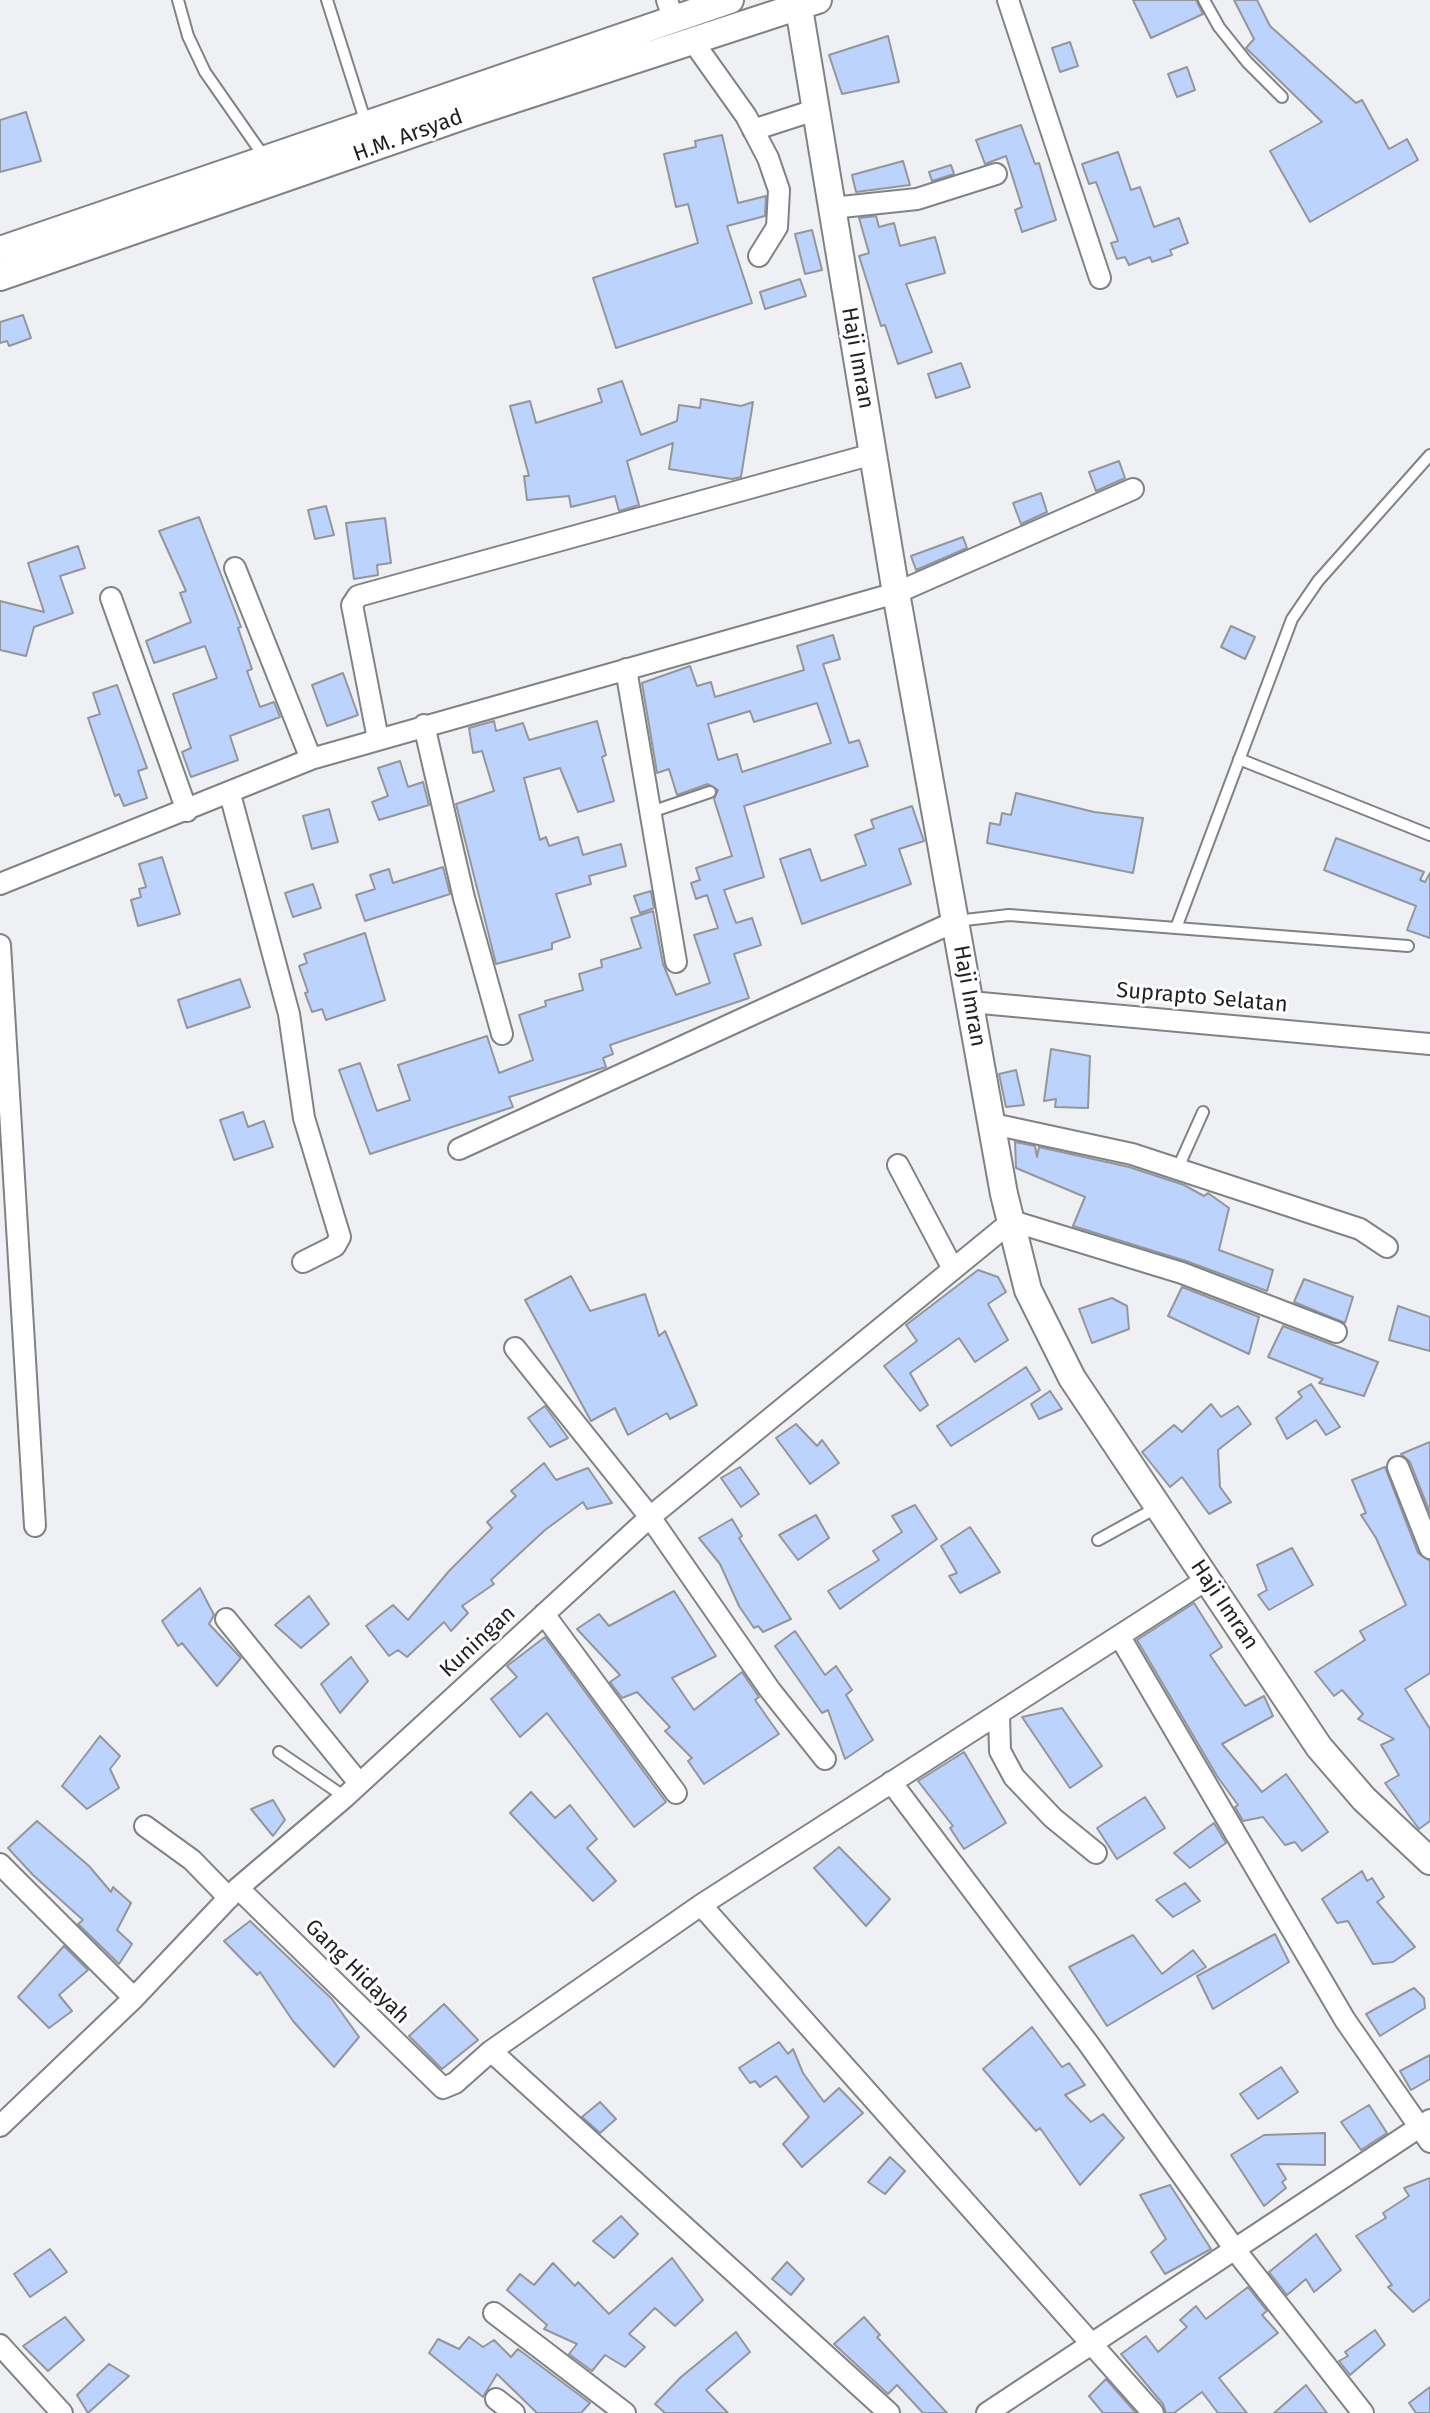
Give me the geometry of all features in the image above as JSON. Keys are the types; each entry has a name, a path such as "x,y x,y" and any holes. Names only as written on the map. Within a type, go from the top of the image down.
{"street":[{"name":"H.M. Arsyad","path":"0,277 467,102 670,9 730,0"},
{"path":"1008,0 1100,278"},
{"name":"H.M. Arsyad","path":"0,250 366,123 467,102 694,43 808,4"},
{"name":"Haji Imran","path":"808,4 815,110 896,593 993,1124 1028,1290 1072,1378 1342,1777 1430,1861"},
{"path":"694,43 753,130 779,190 777,227 759,256"},
{"path":"753,130 815,110"},
{"path":"832,208 917,199 996,174"},
{"path":"378,739 352,605 358,596 873,454"},
{"path":"0,884 311,759 896,593 1133,489"},
{"path":"235,568 311,759"},
{"path":"111,598 187,811"},
{"path":"626,669 676,962"},
{"path":"424,725 464,898 502,1034"},
{"path":"230,794 289,1014 304,1118 340,1237 335,1246 303,1262"},
{"path":"459,1149 956,921"},
{"path":"0,945 35,1526"},
{"name":"Suprapto Selatan","path":"970,1002 1430,1044"},
{"path":"993,1124 1118,1150 1360,1229 1387,1247"},
{"path":"898,1165 953,1269"},
{"path":"1012,1221 1182,1273 1336,1332"},
{"name":"Kuningan","path":"0,2126 134,1998 233,1893 352,1790 650,1517 1012,1221"},
{"path":"515,1348 650,1517 770,1690 825,1759"},
{"path":"1398,1467 1430,1548"},
{"path":"889,2413 491,2051 701,1905 1206,1580"},
{"path":"544,1614 676,1793"},
{"path":"226,1619 352,1790"},
{"path":"987,2413 1427,2129 1345,2020 1120,1637"},
{"path":"999,1714 1000,1751 1014,1777 1053,1818 1096,1853"},
{"path":"891,1782 1088,2043 1236,2251 1363,2413"},
{"name":"Gang Hidayah","path":"145,1826 233,1893 443,2088 455,2083 491,2051"},
{"path":"0,1864 134,1998"},
{"path":"701,1905 815,2029 1153,2413"},
{"path":"494,2313 625,2413"},
{"path":"0,2345 62,2413"},
{"path":"496,2399 514,2413"}],"lane":[{"path":"178,0 188,36 205,72 266,159"},
{"path":"327,0 366,123"},
{"path":"1204,0 1237,50 1282,97"},
{"path":"1176,928 1292,619 1303,599 1430,455"},
{"path":"1239,759 1430,835"},
{"path":"651,812 710,792"},
{"path":"956,921 1009,915 1408,946"},
{"path":"1177,1170 1203,1112"},
{"path":"1098,1540 1158,1507"},
{"path":"279,1752 352,1790"}],"building":[{"path":"1133,0 1196,0 1203,14 1151,38"},
{"path":"1234,0 1257,0 1270,26 1356,103 1362,100 1389,149 1407,139 1418,160 1310,222 1270,151 1322,122 1246,48 1254,39"},
{"path":"888,36 899,82 842,94 829,55"},
{"path":"1070,42 1078,66 1060,72 1052,48"},
{"path":"1187,67 1195,90 1177,97 1168,74"},
{"path":"26,112 41,161 0,172 0,120"},
{"path":"1021,125 1035,164 1039,163 1056,220 1022,232 1015,210 1022,207 1006,156 985,164 976,140"},
{"path":"722,135 738,203 766,196 765,216 727,226 752,303 616,348 593,278 698,243 688,204 676,207 664,154 696,147 695,141"},
{"path":"1118,152 1131,190 1140,187 1154,227 1179,218 1188,243 1170,250 1172,255 1152,262 1150,257 1129,265 1125,257 1117,259 1111,243 1118,241 1096,182 1089,184 1082,164"},
{"path":"903,161 910,185 856,192 852,175"},
{"path":"951,165 954,174 932,181 929,172"},
{"path":"876,216 879,227 894,223 900,246 935,237 945,273 906,284 932,352 898,364 885,325 881,326 859,256 869,253 859,218"},
{"path":"812,230 822,270 805,274 795,234"},
{"path":"800,279 806,296 765,309 760,292"},
{"path":"23,315 31,338 9,346 7,341 0,343 0,322"},
{"path":"961,363 970,387 936,398 928,374"},
{"path":"622,381 641,435 677,421 679,405 700,408 701,399 741,406 753,402 741,477 732,479 669,469 673,443 627,461 639,505 619,511 615,496 571,507 569,496 527,500 524,476 529,476 510,406 530,401 536,423 602,402 598,389"},
{"path":"1119,461 1125,478 1096,491 1089,472"},
{"path":"1041,493 1047,512 1021,524 1013,503"},
{"path":"326,506 334,535 315,539 308,510"},
{"path":"199,517 241,627 238,628 252,669 247,671 260,707 274,702 280,717 230,736 238,760 191,777 182,752 191,748 173,694 217,678 205,646 154,663 146,641 191,622 180,593 186,591 159,531"},
{"path":"385,518 391,563 377,565 378,575 354,579 346,523"},
{"path":"963,537 967,548 916,570 911,556"},
{"path":"78,546 85,568 60,576 73,613 34,627 26,656 0,650 0,601 44,612 28,563"},
{"path":"1231,626 1255,637 1245,659 1221,647"},
{"path":"833,635 840,659 823,664 849,743 859,740 868,766 744,806 764,877 724,890 736,923 752,918 761,945 734,954 749,998 610,1045 613,1054 603,1058 606,1067 509,1097 513,1107 370,1154 339,1070 360,1063 377,1111 410,1100 398,1065 487,1036 499,1073 533,1060 519,1015 546,1006 545,1001 583,990 579,974 602,967 601,960 641,948 631,918 653,911 663,964 676,995 710,983 694,935 718,928 707,895 696,899 691,883 700,880 696,868 732,856 714,799 718,790 708,784 677,795 669,769 657,773 642,683 690,666 697,686 711,682 715,697 804,670 797,646","holes":["817,703 831,743 742,772 737,754 718,760 708,724 750,711 754,722"]},
{"path":"343,673 358,715 327,726 312,685"},
{"path":"117,685 147,768 138,771 147,798 124,806 119,794 115,796 88,718 100,714 93,693"},
{"path":"494,721 496,731 523,723 529,740 597,721 606,755 602,757 614,801 578,812 560,768 524,778 540,840 546,837 549,846 578,837 583,855 621,844 626,866 589,876 591,884 556,894 570,937 552,943 552,949 496,964 456,804 494,791 482,751 473,753 469,728"},
{"path":"400,761 408,787 423,782 429,805 379,820 372,802 388,796 378,768"},
{"path":"1016,793 1094,812 1143,818 1133,873 987,843 990,823 1000,825 1002,813 1011,815"},
{"path":"912,806 924,841 899,849 911,884 802,924 780,859 810,849 821,881 866,865 855,835 874,828 871,820"},
{"path":"329,809 338,842 312,849 303,816"},
{"path":"1336,838 1424,872 1420,880 1425,882 1430,873 1430,938 1407,930 1416,906 1324,870"},
{"path":"162,857 180,914 138,926 131,900 141,897 139,889 146,887 139,864"},
{"path":"443,867 450,894 365,921 356,895 375,889 370,875 389,869 393,883"},
{"path":"313,884 321,908 293,917 285,893"},
{"path":"651,891 654,908 640,913 634,896"},
{"path":"365,933 385,1000 326,1020 322,1009 312,1012 305,993 308,992 299,966 307,963 304,954"},
{"path":"240,979 250,1007 187,1028 178,1000"},
{"path":"1051,1049 1090,1056 1088,1108 1055,1107 1056,1099 1044,1101"},
{"path":"1016,1070 1024,1105 1006,1107 999,1074"},
{"path":"243,1112 248,1127 264,1121 273,1147 234,1160 220,1120"},
{"path":"1015,1142 1035,1146 1037,1157 1039,1147 1129,1167 1184,1185 1204,1196 1208,1193 1229,1208 1219,1250 1273,1270 1267,1291 1186,1261 1073,1226 1085,1197 1016,1168"},
{"path":"978,1270 998,1277 1006,1292 988,1304 1008,1340 975,1362 959,1338 910,1373 928,1405 920,1411 884,1366 917,1341 906,1325"},
{"path":"571,1276 590,1311 645,1294 659,1336 665,1331 697,1405 670,1419 667,1413 628,1435 615,1408 591,1421 525,1300"},
{"path":"1304,1279 1353,1297 1345,1323 1294,1302"},
{"path":"1182,1287 1259,1317 1249,1354 1168,1316"},
{"path":"1112,1298 1127,1306 1129,1329 1092,1343 1079,1309"},
{"path":"1398,1306 1430,1317 1430,1351 1389,1340"},
{"path":"1283,1326 1378,1362 1364,1396 1319,1383 1323,1379 1268,1357"},
{"path":"1026,1367 1040,1390 951,1446 937,1426"},
{"path":"1311,1384 1340,1427 1326,1435 1316,1420 1287,1439 1276,1418 1302,1397 1298,1392"},
{"path":"1050,1391 1062,1409 1039,1419 1031,1404"},
{"path":"1211,1404 1221,1417 1238,1406 1251,1424 1218,1450 1220,1487 1231,1502 1209,1514 1182,1477 1170,1487 1142,1452 1174,1425 1182,1432"},
{"path":"545,1406 568,1438 550,1447 528,1418"},
{"path":"796,1424 817,1446 822,1440 839,1463 810,1484 776,1438"},
{"path":"1430,1442 1430,1513 1410,1462 1401,1454"},
{"path":"544,1463 556,1480 588,1468 612,1503 587,1509 583,1502 545,1530 491,1580 494,1584 462,1606 468,1613 451,1631 444,1622 407,1657 398,1650 389,1656 366,1626 393,1605 408,1620 449,1571 492,1528 487,1522 516,1496 511,1491"},
{"path":"740,1467 759,1494 741,1507 721,1478"},
{"path":"1385,1467 1418,1553 1430,1561 1430,1673 1405,1689 1430,1729 1430,1821 1419,1829 1385,1783 1399,1775 1381,1745 1394,1739 1358,1719 1363,1714 1342,1690 1334,1696 1315,1672 1365,1640 1360,1631 1406,1605 1376,1538 1361,1515 1366,1513 1352,1480"},
{"path":"915,1505 937,1539 840,1609 828,1591 879,1560 873,1551 902,1532 892,1516"},
{"path":"816,1515 829,1538 798,1560 779,1535"},
{"path":"732,1519 742,1536 739,1538 791,1619 763,1632 758,1626 754,1628 739,1606 720,1564 699,1538"},
{"path":"970,1527 1000,1572 960,1593 949,1576 957,1573 941,1546"},
{"path":"1292,1548 1313,1585 1269,1610 1258,1595 1267,1590 1257,1565"},
{"path":"200,1588 214,1615 209,1624 241,1658 217,1686 182,1643 178,1646 162,1621"},
{"path":"674,1591 716,1656 672,1678 694,1710 742,1672 759,1697 755,1700 779,1734 704,1784 688,1761 692,1758 665,1731 670,1727 637,1692 622,1698 610,1682 620,1675 577,1629 599,1614 609,1626"},
{"path":"309,1596 329,1624 301,1648 275,1625"},
{"path":"1194,1603 1222,1647 1210,1655 1245,1706 1264,1696 1273,1716 1222,1744 1262,1792 1286,1774 1328,1832 1302,1851 1295,1842 1285,1845 1263,1817 1243,1821 1235,1807 1238,1805 1217,1776 1137,1640"},
{"path":"795,1631 825,1675 836,1666 852,1690 846,1695 873,1740 845,1759 828,1710 822,1713 775,1646"},
{"path":"545,1637 666,1802 634,1827 547,1713 520,1737 491,1699 517,1677 507,1666"},
{"path":"351,1657 368,1681 340,1713 321,1684"},
{"path":"1062,1708 1102,1766 1070,1788 1022,1717"},
{"path":"100,1736 120,1756 110,1769 119,1788 87,1809 62,1786"},
{"path":"964,1752 1006,1823 964,1849 950,1828 953,1826 918,1781"},
{"path":"531,1792 555,1818 570,1805 597,1839 587,1848 616,1881 593,1901 510,1813"},
{"path":"1145,1797 1165,1828 1117,1859 1097,1828"},
{"path":"273,1800 285,1820 273,1836 251,1809"},
{"path":"37,1821 89,1866 111,1892 113,1887 131,1903 117,1930 132,1944 119,1964 78,1924 83,1920 8,1848"},
{"path":"1214,1823 1226,1843 1190,1868 1174,1853"},
{"path":"839,1847 890,1899 866,1926 814,1868"},
{"path":"1362,1871 1367,1881 1372,1878 1384,1897 1377,1902 1415,1947 1393,1962 1373,1964 1348,1921 1337,1923 1322,1899"},
{"path":"1185,1883 1200,1901 1173,1917 1156,1900"},
{"path":"250,1921 332,1999 359,2037 334,2067 293,2021 260,1972 257,1975 224,1941"},
{"path":"1275,1934 1289,1962 1213,2009 1197,1976"},
{"path":"1133,1935 1162,1974 1193,1950 1206,1967 1107,2026 1069,1967"},
{"path":"64,1946 88,1970 59,1995 72,2011 49,2028 18,1997"},
{"path":"1414,1988 1424,1998 1425,2008 1380,2036 1366,2014"},
{"path":"444,2004 478,2040 442,2069 409,2036"},
{"path":"1032,2027 1062,2067 1069,2063 1085,2085 1065,2095 1091,2122 1103,2114 1124,2138 1080,2185 1040,2128 1036,2131 983,2069"},
{"path":"779,2042 788,2054 793,2049 803,2073 824,2102 839,2088 863,2113 802,2167 783,2144 809,2117 776,2076 760,2087 755,2081 750,2083 739,2068"},
{"path":"1430,2055 1430,2079 1411,2090 1400,2071"},
{"path":"1281,2067 1298,2092 1258,2119 1240,2094"},
{"path":"600,2102 616,2119 600,2133 582,2117"},
{"path":"1369,2105 1387,2133 1361,2150 1341,2122"},
{"path":"1325,2133 1325,2165 1277,2164 1286,2179 1282,2182 1286,2188 1264,2206 1231,2155 1264,2135"},
{"path":"890,2157 905,2171 885,2194 868,2182"},
{"path":"1430,2178 1430,2299 1413,2312 1388,2287 1392,2285 1356,2236 1386,2218 1383,2213 1409,2196 1404,2188"},
{"path":"1170,2185 1211,2249 1165,2274 1151,2252 1166,2239 1140,2195"},
{"path":"621,2216 638,2234 614,2258 593,2241"},
{"path":"1316,2234 1341,2270 1314,2292 1306,2279 1287,2295 1269,2272"},
{"path":"50,2249 67,2272 30,2297 14,2274"},
{"path":"672,2258 703,2300 675,2326 655,2308 629,2334 645,2347 625,2367 605,2355 592,2371 569,2354 577,2344 544,2329 547,2325 507,2290 520,2274 534,2285 553,2263 575,2286 578,2282 609,2314"},
{"path":"787,2262 804,2279 791,2295 772,2279"},
{"path":"1248,2287 1267,2311 1262,2315 1278,2333 1219,2378 1247,2413 1218,2413 1202,2392 1174,2413 1166,2413 1163,2404 1121,2354 1146,2336 1158,2352 1187,2327 1180,2320 1196,2306 1206,2319"},
{"path":"65,2317 84,2340 48,2371 23,2346"},
{"path":"864,2317 880,2335 877,2337 947,2413 923,2413 897,2385 888,2394 834,2344"},
{"path":"1375,2330 1385,2345 1350,2375 1339,2361 1348,2356 1345,2352"},
{"path":"736,2332 750,2352 706,2390 728,2413 665,2413 655,2404 681,2377"},
{"path":"469,2337 483,2347 494,2340 511,2357 518,2349 590,2403 581,2413 537,2413 497,2374 483,2397 429,2353 438,2339 459,2349"},
{"path":"109,2364 129,2376 88,2413 77,2395"},
{"path":"1106,2379 1136,2413 1103,2413 1089,2396"},
{"path":"1306,2385 1327,2413 1274,2413"},
{"path":"1430,2387 1430,2413 1416,2413 1409,2403"}]}
